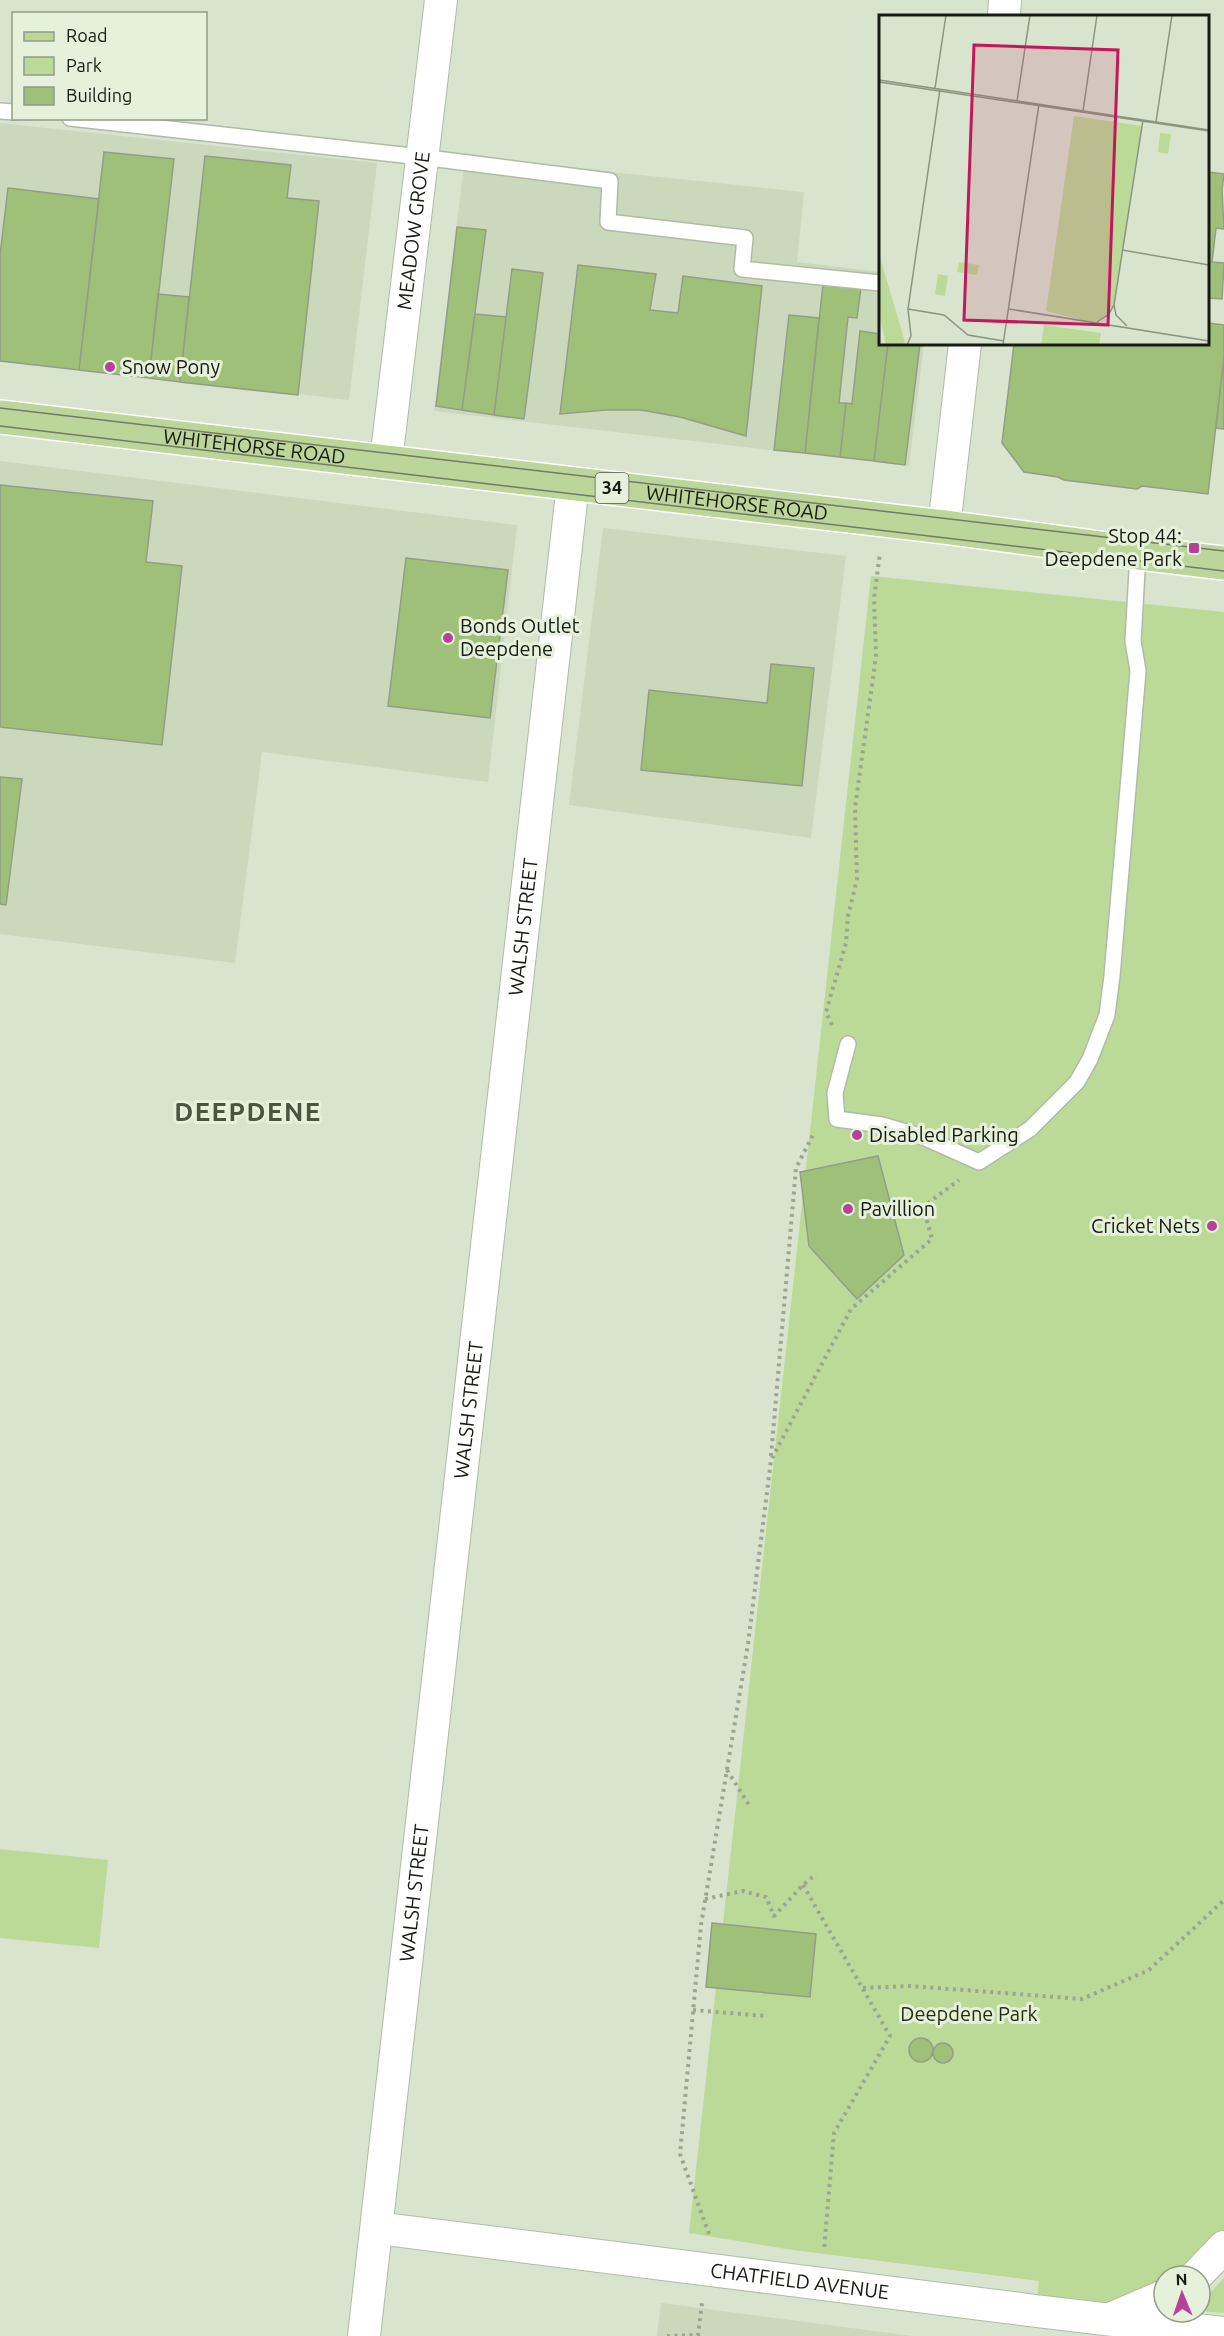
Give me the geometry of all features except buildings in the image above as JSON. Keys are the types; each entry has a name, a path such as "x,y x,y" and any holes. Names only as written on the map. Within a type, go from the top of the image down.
{"main road":[{"name":"WHITEHORSE ROAD","path":"0,417 944,526 1224,563"}],"street":[{"name":"MEADOW GROVE","path":"386,461 441,0"},
{"path":"1004,15 1005,0"},
{"path":"944,526 965,345"},
{"name":"WALSH STREET","path":"364,2336 573,484"},
{"name":"CHATFIELD AVENUE","path":"377,2228 709,2255 1106,2320 1224,2333"},
{"path":"1208,2264 1224,2247"},
{"path":"1106,2320 1152,2301"}],"lane":[{"path":"88,120 610,181 608,222 745,238 742,269 879,283"},
{"path":"848,1044 835,1093 837,1119 882,1125 923,1137 979,1162 1030,1129 1077,1082 1090,1059 1107,1015 1112,976 1138,671 1132,640 1138,553"}],"path":[{"path":"848,1044 832,1024 826,1012 846,943 848,916 857,879 855,807 876,656 874,598 883,520"},
{"path":"667,2336 698,2335 709,2255 680,2154 705,1899 748,1644 771,1460 796,1168 835,1093"},
{"path":"771,1460 851,1309 933,1239 923,1207 948,1190 979,1162"},
{"path":"727,1770 748,1805"},
{"path":"705,1899 743,1891 766,1897 774,1916 816,1874"},
{"path":"803,1885 890,2036 834,2133 823,2253"},
{"path":"863,1988 910,1986 1082,1999 1149,1970 1224,1900"},
{"path":"693,2010 765,2016"}],"shaded area":[{"path":"0,123 377,163 349,400 0,359"},
{"path":"465,157 804,192 797,262 879,272 879,345 924,345 909,466 434,411"},
{"path":"0,461 517,525 488,782 262,752 235,963 0,934"},
{"path":"603,528 846,556 811,838 569,805"},
{"path":"661,2303 912,2336 657,2336"}],"green space":[{"name":"Deepdene Park","path":"871,576 1224,612 1224,2247 1208,2264 1152,2264 1152,2301 1106,2320 1036,2311 1039,2281 793,2250 689,2233"},
{"path":"0,1849 108,1860 99,1948 0,1938"},
{"path":"1224,2278 1224,2313 1212,2312 1212,2291"}],"tram line":[{"path":"0,408 1224,551"},
{"path":"0,426 1224,571"}],"place":[{"name":"Snow Pony","path":"110,367"},
{"name":"Stop 44: Deepdene Park","path":"1194,548"},
{"name":"Bonds Outlet Deepdene","path":"448,638"},
{"name":"Disabled Parking","path":"857,1135"},
{"name":"Pavillion","path":"848,1209"},
{"name":"Cricket Nets","path":"1212,1226"}],"district":[{"name":"DEEPDENE","path":"248,1112"}]}
